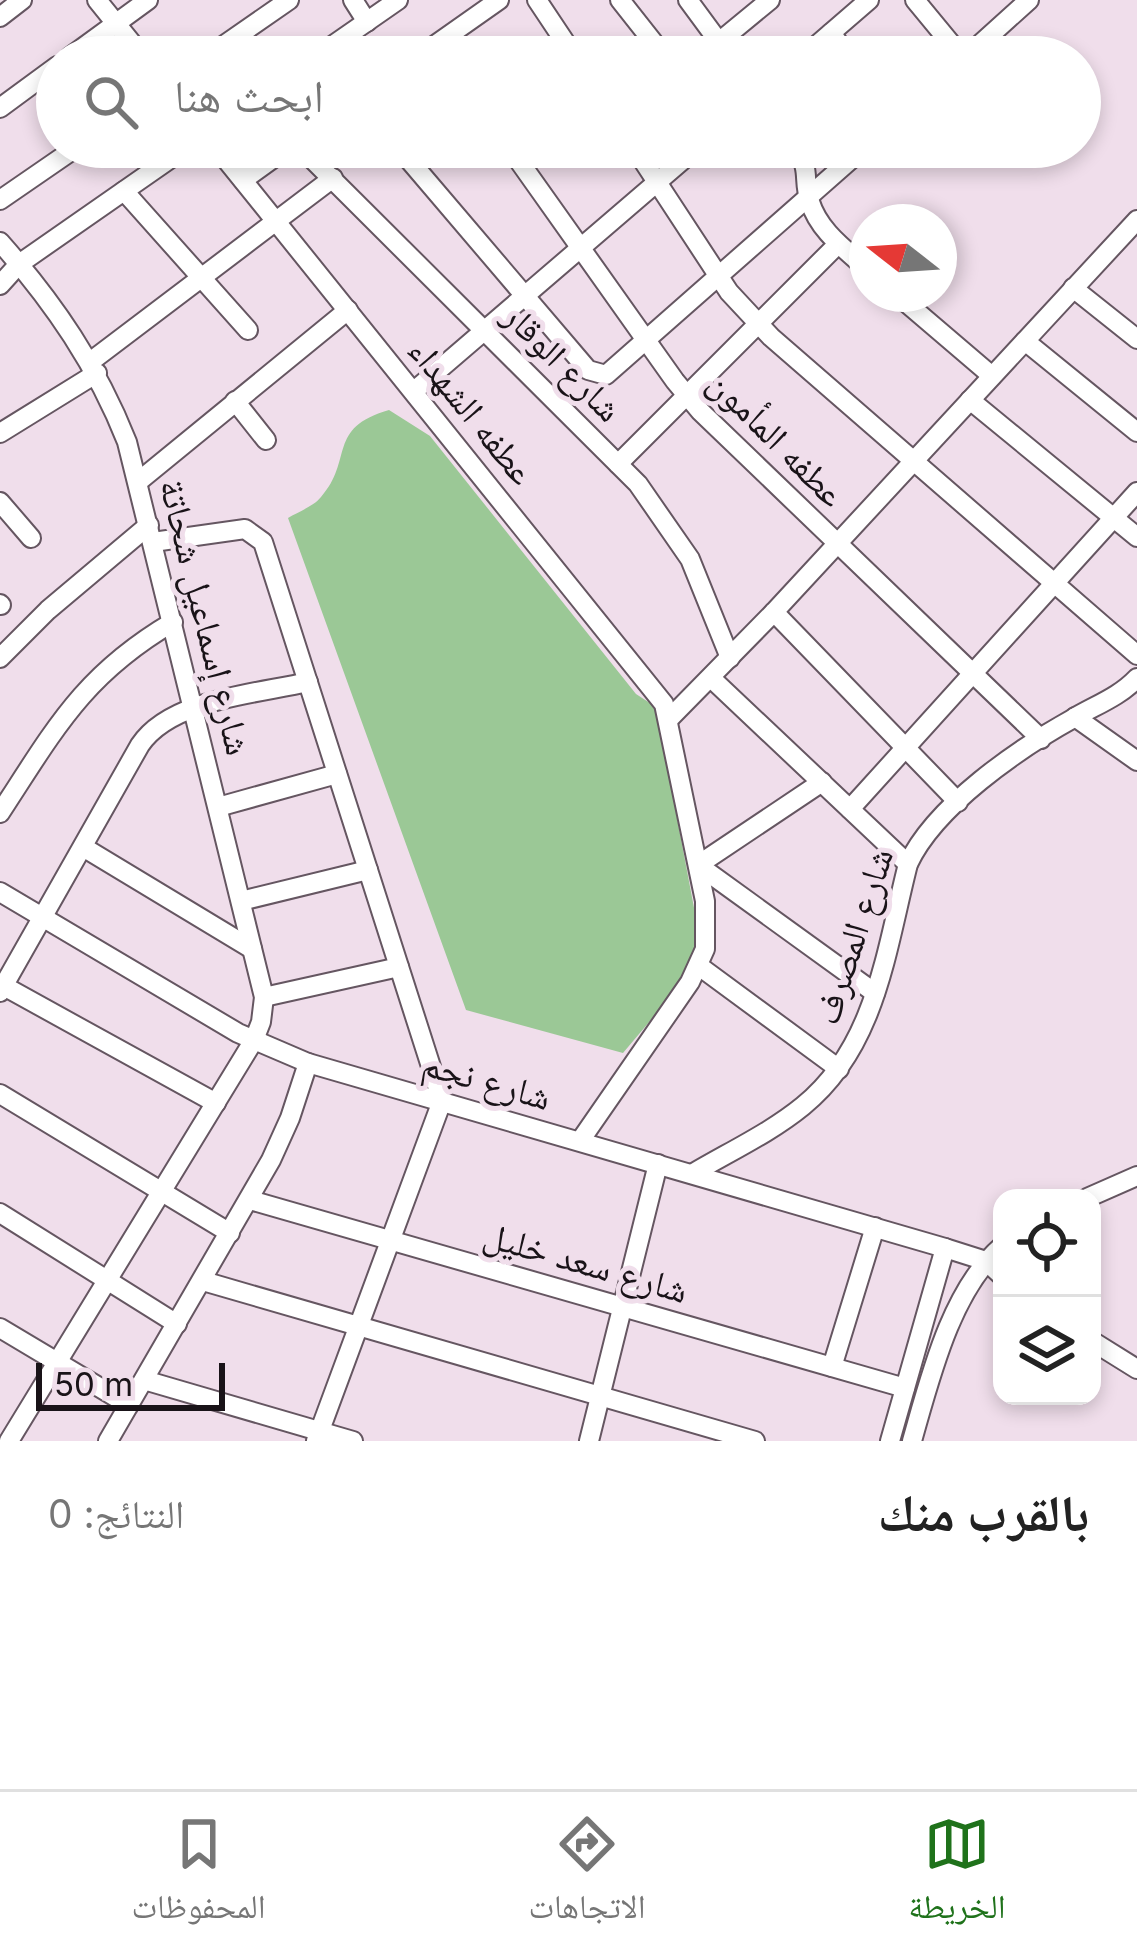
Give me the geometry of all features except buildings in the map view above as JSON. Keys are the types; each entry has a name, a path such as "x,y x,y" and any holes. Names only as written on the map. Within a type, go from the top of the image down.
{"street":[{"path":"0,17 22,0"},
{"path":"98,0 126,36"},
{"path":"98,36 148,0"},
{"path":"237,36 289,0"},
{"path":"353,0 367,22"},
{"path":"347,36 398,0"},
{"path":"458,36 499,0"},
{"path":"537,0 556,36"},
{"path":"620,0 648,36"},
{"path":"688,0 714,36"},
{"path":"737,36 770,0"},
{"path":"827,36 869,0"},
{"path":"915,0 946,36"},
{"path":"986,36 1021,2"},
{"path":"831,32 834,36"},
{"path":"0,108 36,81"},
{"path":"0,200 46,168"},
{"path":"0,285 20,264 157,168"},
{"name":"عطفه الشهداء","path":"234,168 654,690 668,720 707,916 699,966"},
{"path":"243,179 259,168"},
{"name":"شارع الوقار","path":"322,168 647,496 689,559 730,658"},
{"path":"416,168 588,370 599,375 614,373 842,168"},
{"name":"عطفه المأمون","path":"524,168 687,396 1041,739"},
{"path":"648,168 720,277 758,324 1137,656"},
{"path":"414,391 673,168"},
{"path":"808,168 808,198 819,224 849,253"},
{"path":"0,433 94,367 333,178"},
{"path":"124,191 248,330"},
{"path":"668,720 1135,224"},
{"name":"شارع إسماعيل شحاتة","path":"0,242 76,337 127,442 264,997 262,1022 254,1040 9,1440"},
{"path":"619,464 838,244"},
{"path":"1073,288 1137,339"},
{"path":"139,481 348,310"},
{"path":"919,312 992,376"},
{"path":"1025,340 1137,432"},
{"path":"970,400 1137,537"},
{"path":"235,401 266,440"},
{"path":"850,809 1137,492"},
{"path":"0,502 31,538"},
{"path":"0,658 48,610 151,533 245,529 263,542 442,1101 319,1436"},
{"path":"774,612 958,802"},
{"path":"0,813 90,683 139,642 173,622"},
{"path":"711,678 908,864"},
{"name":"شارع المصرف","path":"692,1174 803,1106 839,1069 866,1024 918,842 958,802 1041,739 1108,701 1137,678"},
{"path":"216,1102 1,987 148,734 169,717 194,708 308,682"},
{"path":"1075,717 1137,761"},
{"path":"218,807 338,774"},
{"path":"822,782 698,865 875,993"},
{"path":"83,847 253,949"},
{"path":"241,901 368,870"},
{"name":"شارع نجم","path":"0,892 254,1040 308,1063 875,1227 986,1261 993,1268"},
{"path":"580,1141 699,966 839,1069"},
{"path":"264,997 399,967"},
{"path":"108,1441 250,1199 290,1118 308,1063"},
{"path":"0,1094 230,1233"},
{"path":"589,1441 658,1164"},
{"path":"1101,1192 1137,1176"},
{"path":"1101,1195 1137,1186"},
{"name":"شارع سعد خليل","path":"250,1199 905,1388"},
{"path":"0,1213 177,1324"},
{"path":"832,1367 875,1227"},
{"path":"890,1441 945,1248"},
{"path":"912,1441 939,1346 993,1254"},
{"path":"203,1281 755,1441"},
{"path":"0,1328 130,1405"},
{"path":"1101,1347 1137,1369"},
{"path":"144,1380 319,1436 353,1441"},
{"path":"0,1434 9,1440"}],"green space":[{"path":"389,410 430,436 636,694 656,707 702,950 682,983 623,1053 466,1010 288,518 321,497 356,426"}]}
